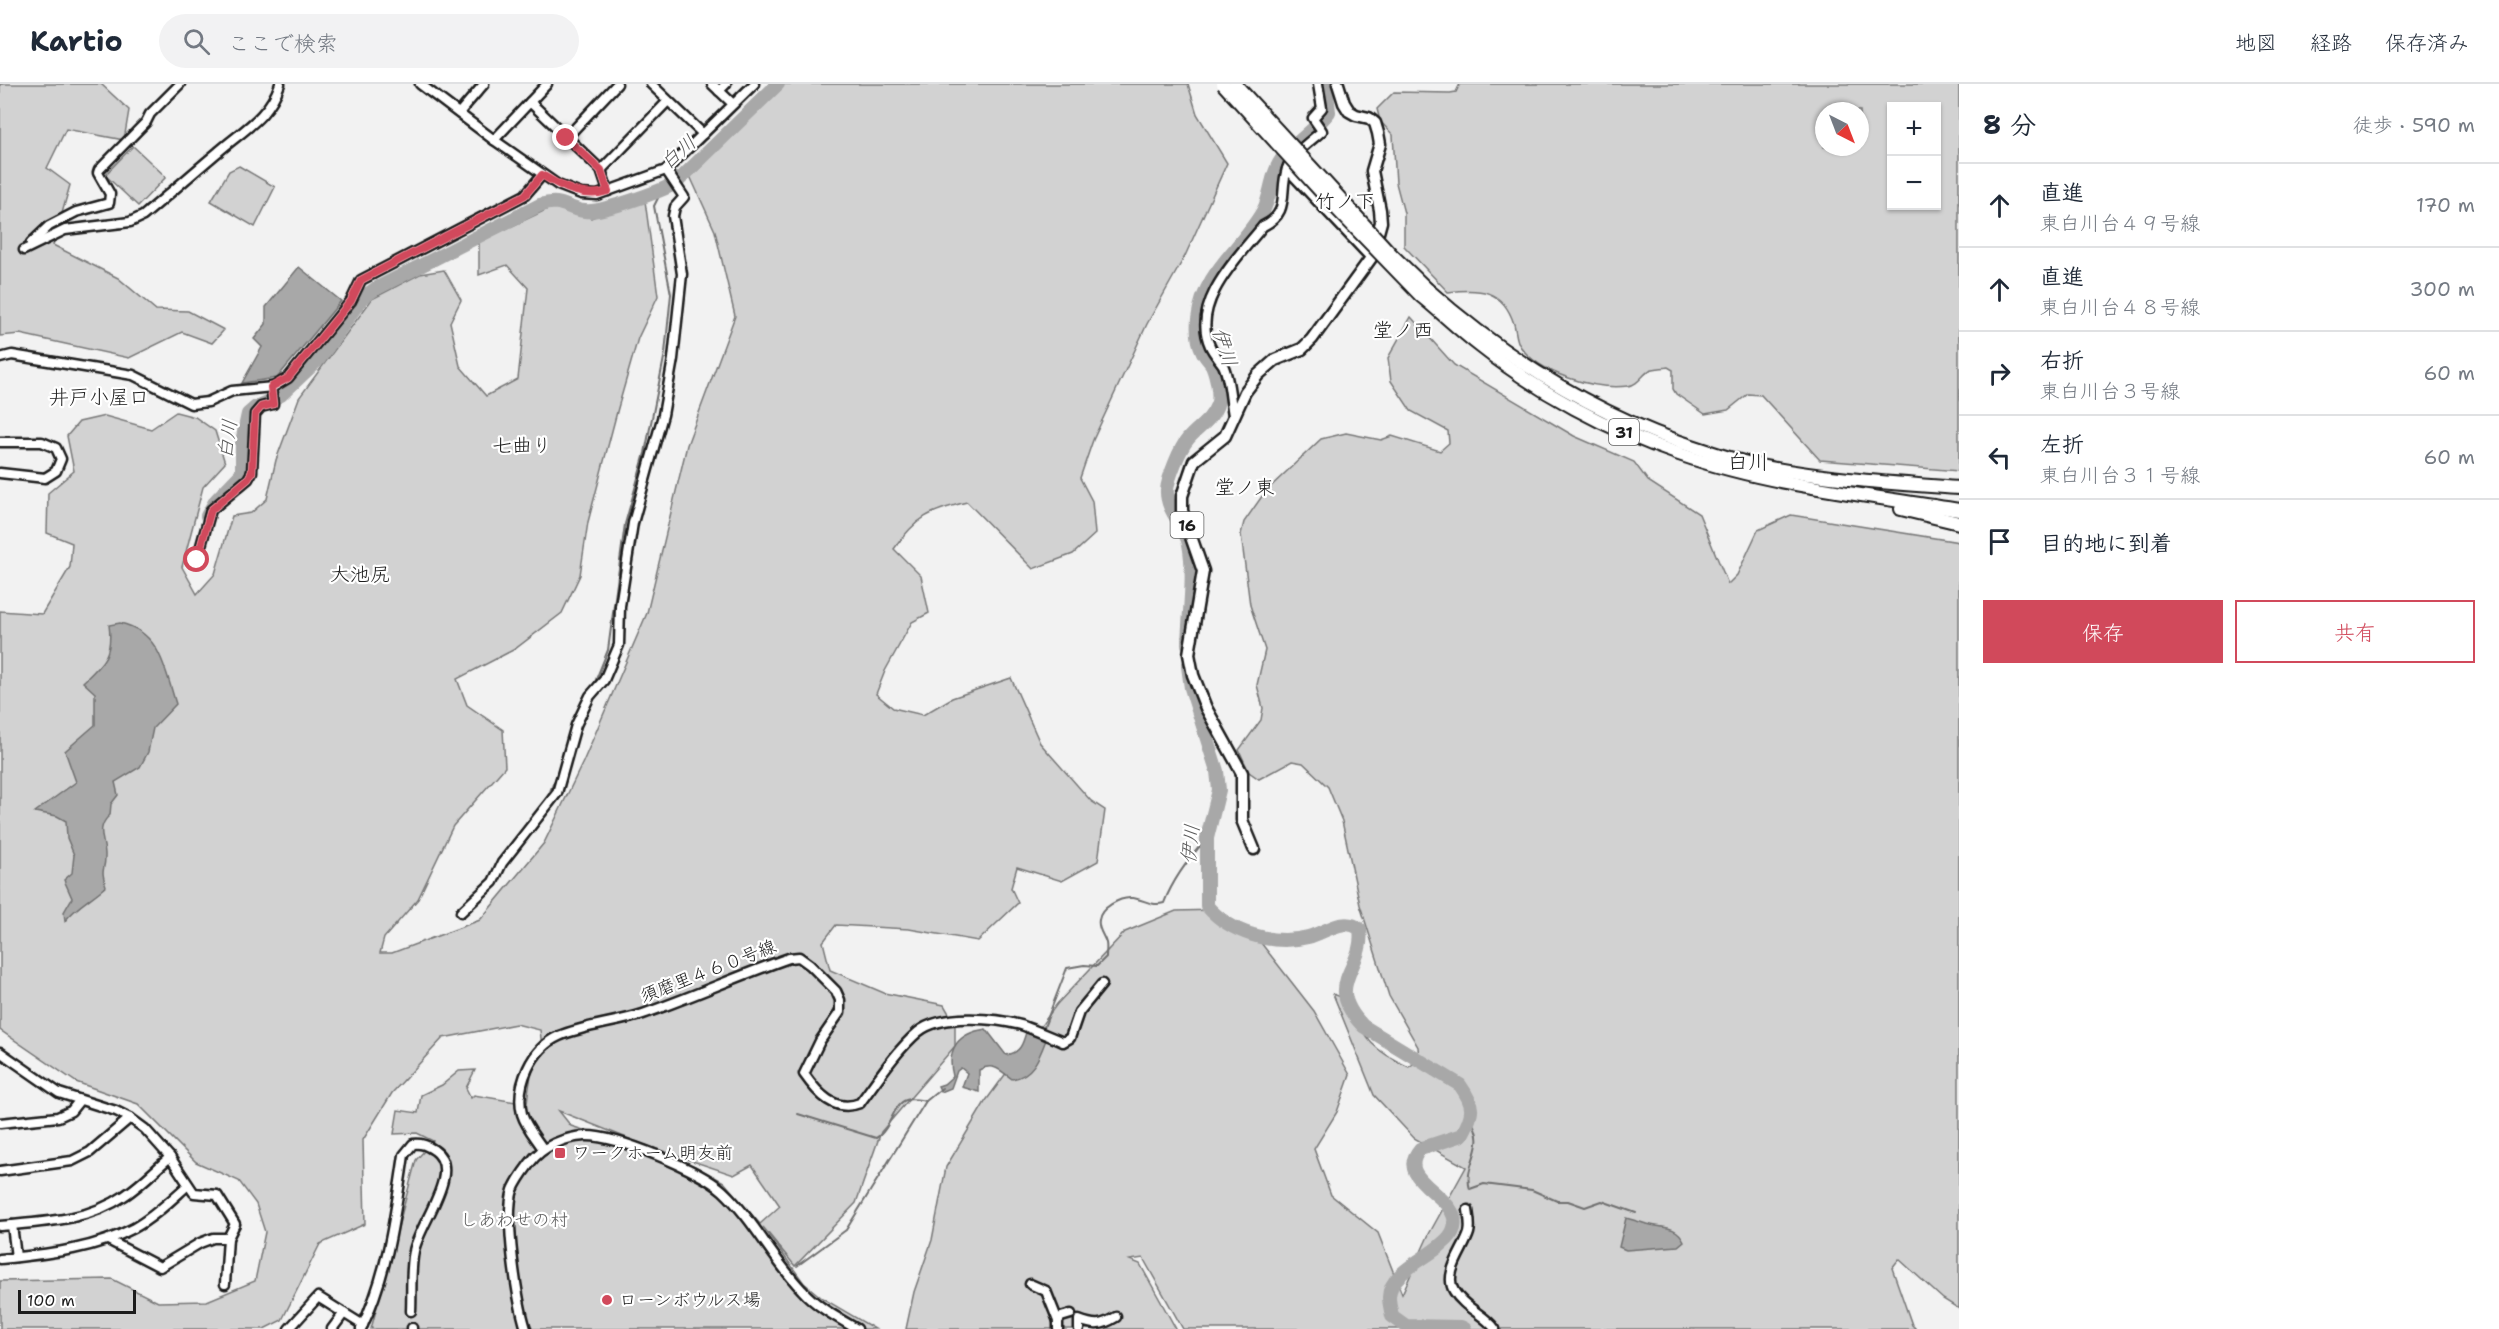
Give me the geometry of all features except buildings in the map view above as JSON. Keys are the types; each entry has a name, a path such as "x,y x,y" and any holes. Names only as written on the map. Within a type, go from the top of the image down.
{"highway":[{"name":"31","path":"1223,84 1334,206 1480,346 1528,380 1567,403 1636,438 1722,467 1959,510"},
{"name":"31","path":"1235,84 1424,292 1539,376 1594,406 1678,442 1759,466 1878,482"},
{"path":"1878,482 1959,488"},
{"path":"1878,482 1959,495"},
{"name":"31","path":"1861,494 1889,506 1954,521"}],"main road":[{"name":"16","path":"1254,849 1242,820 1242,773 1206,708 1192,675 1189,654 1203,571 1182,511 1182,496 1194,461 1225,436 1245,392 1258,375 1275,360 1302,348 1312,339 1371,258 1381,222 1372,171 1380,144 1374,123 1369,118 1349,111 1338,84"}],"street":[{"path":"180,84 99,170 110,194 109,203 76,212 49,226 24,250 65,230 130,222 143,216 220,149 250,128 267,110 280,84"},
{"path":"420,84 542,175 558,185 581,194 597,195 666,170 754,84"},
{"path":"459,113 484,84"},
{"path":"494,140 547,84"},
{"path":"566,138 617,84"},
{"path":"651,84 703,134"},
{"path":"712,84 723,87 733,104"},
{"path":"1233,415 1224,367 1209,346 1205,330 1208,306 1215,287 1263,226 1273,221 1281,210 1287,169 1292,160 1322,131 1313,118 1322,108 1318,84"},
{"path":"601,170 668,101"},
{"path":"530,102 601,170 608,191"},
{"path":"1287,169 1371,258"},
{"path":"461,912 493,882 502,863 557,793 576,725 590,696 604,680 619,645 620,606 633,523 663,415 673,359 682,274 673,216 675,207 684,197 666,170"},
{"path":"0,358 12,355 133,375 191,404 208,402 232,391 271,387 288,378 351,301 361,280 525,195 542,175"},
{"path":"197,560 211,510 248,479 252,472 255,414 261,407 273,404 271,387"},
{"path":"0,442 42,442 56,448 61,459 56,471 45,478 0,473"},
{"name":"須磨里４６０号線","path":"543,1149 523,1116 521,1093 524,1078 533,1059 545,1045 566,1034 645,1014 789,958 799,957 810,965 836,991 840,1000 840,1012 819,1041 804,1074 813,1088 838,1106 849,1107 860,1102 905,1045 933,1022 946,1019 1007,1022 1064,1042 1070,1038 1079,1012 1102,984"},
{"path":"0,1052 59,1093 117,1111 130,1118 145,1129 170,1157 194,1193 201,1196 217,1195 223,1201 235,1224 228,1238 225,1284"},
{"path":"0,1123 58,1117 71,1111 79,1101"},
{"path":"0,1171 54,1166 72,1161 90,1152 130,1118"},
{"path":"526,1329 519,1297 511,1206 513,1190 522,1174 543,1149 570,1138 585,1136 603,1137 686,1167 705,1177 739,1208 801,1290 819,1306 857,1329"},
{"path":"289,1329 318,1298 362,1327 380,1284 388,1257 404,1155 412,1144 422,1143 437,1152 446,1170 444,1184 422,1227 414,1249 411,1311"},
{"path":"0,1226 62,1220 91,1214 124,1196 170,1157"},
{"path":"0,1259 88,1247 108,1240 135,1227 188,1185"},
{"path":"1468,1210 1470,1232 1451,1278 1453,1290 1471,1310 1489,1320 1495,1329"},
{"path":"12,1225 16,1257"},
{"path":"108,1240 160,1267 200,1243 213,1238 228,1238"},
{"path":"1030,1284 1046,1291 1058,1325"},
{"path":"332,1329 344,1313"},
{"path":"1058,1325 1061,1317 1095,1326 1102,1325 1116,1317"}],"green space":[{"path":"0,84 101,84 129,110 124,140 66,129 47,168 70,185 53,245 118,278 156,310 188,311 224,330 212,343 182,332 129,358 20,334 0,336"},
{"name":"しあわせの村","path":"783,84 1188,84 1197,114 1227,163 1185,256 1147,324 1093,440 1080,478 1092,501 1095,534 1073,554 1033,569 967,502 933,512 917,522 894,549 921,576 929,613 912,622 885,671 876,694 893,708 923,715 952,698 1011,678 1040,743 1091,801 1105,810 1098,861 1062,881 1017,867 1011,888 1018,903 978,941 909,929 836,925 823,942 830,970 884,993 944,1005 955,1024 955,1046 881,1132 856,1203 795,1266 763,1227 804,1283 822,1298 875,1329 371,1329 416,1160 433,1141 417,1133 394,1134 398,1110 418,1113 421,1095 442,1085 459,1071 475,1070 466,1088 471,1098 474,1095 527,1104 533,1071 543,1055 540,1030 516,1024 443,1038 392,1093 363,1140 365,1224 320,1244 282,1320 264,1329 0,1329 0,1281 112,1279 158,1302 207,1301 255,1281 265,1232 256,1204 239,1181 196,1162 138,1104 76,1082 0,1030 0,611 42,614 70,567 72,543 47,533 48,493 74,471 67,436 79,422 105,416 151,429 176,412 195,417 215,431 225,463 203,487 182,567 197,594 215,574 232,516 251,513 267,499 276,460 299,398 372,299 420,274 444,270 461,300 450,322 460,366 486,396 518,379 528,288 507,265 479,275 479,242 552,207 591,218 625,205 645,201 658,296 638,338 618,408 588,522 580,575 562,613 515,649 457,679 467,705 503,730 505,767 453,826 418,899 384,938 380,953 392,953 480,920 544,843 583,762 647,613 687,445 735,316 715,231 690,176","holes":["559,1111 642,1144 734,1175 752,1165 780,1206 760,1224 724,1182 695,1166 571,1126"]},
{"path":"1460,84 1959,84 1959,471 1820,460 1761,395 1748,394 1728,410 1705,414 1676,394 1673,389 1673,370 1668,367 1650,370 1631,385 1615,387 1569,378 1540,365 1520,346 1509,312 1496,297 1480,291 1448,292 1404,246 1404,213 1396,183 1393,135 1380,121 1377,109 1394,92 1456,92"},
{"path":"133,146 166,177 138,206 105,175"},
{"path":"239,166 275,187 255,227 211,201 229,171"},
{"path":"1411,317 1454,365 1574,436 1634,462 1648,481 1699,514 1728,584 1737,575 1758,530 1791,515 1959,542 1959,1309 1943,1299 1899,1259 1892,1268 1912,1325 1916,1329 1183,1329 1143,1258 1130,1260 1140,1264 1176,1329 906,1329 914,1292 932,1240 946,1167 985,1102 1057,1004 1125,932 1176,911 1217,910 1254,934 1314,1011 1350,1075 1337,1112 1314,1149 1331,1195 1378,1233 1402,1294 1429,1234 1466,1167 1414,1138 1374,1095 1333,994 1344,998 1363,1032 1384,1054 1409,1067 1419,1060 1418,1047 1389,996 1360,905 1342,821 1328,787 1303,763 1292,761 1259,779 1249,772 1239,750 1261,720 1263,708 1257,685 1265,650 1250,605 1241,534 1244,522 1265,492 1321,439 1346,433 1381,440 1392,436 1440,451 1449,443 1448,431 1411,411 1391,381 1388,358"}],"shaded area":[{"path":"299,267 341,301 277,378 242,383 262,347 254,339 266,324 266,307"},
{"path":"120,623 134,628 153,644 164,666 176,704 153,728 148,752 140,767 115,782 118,795 111,804 110,815 105,820 102,830 105,851 103,872 106,886 65,921 64,912 72,898 64,880 72,873 74,855 67,838 66,821 57,816 35,812 76,782 65,751 95,725 95,693 83,682 105,658 109,644 109,625"},
{"path":"986,1029 1006,1055 1018,1050 1023,1043 1027,1029 1047,1037 1035,1064 1026,1074 1012,1079 996,1068 984,1068 979,1070 979,1092 962,1087 967,1073 961,1068 957,1071 951,1088 941,1092 938,1086 953,1076 951,1058 956,1044 968,1034"},
{"path":"1626,1218 1670,1228 1684,1241 1678,1246 1626,1250 1619,1247"}],"waterway":[{"name":"白川","path":"207,516 216,500 242,473 242,442 248,414 256,407 281,395 319,359 362,298 375,289 540,205 554,203 579,210 593,211 631,201 676,183 778,84"},
{"name":"伊川","path":"1188,644 1192,581 1191,556 1187,537 1169,504 1167,490 1181,449 1211,415 1218,401 1218,385 1214,369 1198,339 1198,319 1202,302 1215,274 1263,211 1279,163 1289,150 1329,112 1326,84"},
{"path":"593,687 608,650 625,524 645,453 665,353 671,294 654,206 661,192"},
{"name":"伊川","path":"1188,666 1191,688 1217,771 1219,790 1207,838 1207,906 1228,924 1253,935 1267,938 1281,940 1308,937 1347,924 1360,929 1357,955 1345,987 1351,1011 1363,1026 1460,1085 1468,1099 1471,1115 1462,1135 1420,1149 1414,1161 1415,1171 1421,1180 1448,1206 1454,1216 1454,1228 1448,1238 1436,1249 1402,1273 1391,1288 1389,1297 1392,1316 1406,1326 1465,1329"},
{"path":"561,764 574,720"},
{"path":"537,812 549,794 559,769"},
{"path":"1043,1030 1067,968 1084,965 1097,966 1106,957 1106,943 1099,923 1103,911 1111,904 1127,898 1155,904 1164,903 1182,869 1207,838"},
{"path":"798,1114 876,1138 885,1130 902,1102 910,1099 926,1101 942,1088"},
{"path":"797,1266 846,1230 926,1101"},
{"path":"1470,1119 1477,1138 1477,1146 1469,1171 1470,1189 1484,1184 1532,1190 1557,1201 1568,1201 1585,1207 1602,1201 1636,1213"}],"tunnel":[{"path":"411,1311 412,1328"}],"place":[{"name":"ワークホーム明友前","path":"560,1153"},
{"name":"ローンボウルス場","path":"607,1300"}],"district":[{"name":"竹ノ下","path":"1345,201"},
{"name":"堂ノ西","path":"1403,330"},
{"name":"井戸小屋口","path":"99,397"},
{"name":"七曲り","path":"522,445"},
{"name":"白川","path":"1748,462"},
{"name":"堂ノ東","path":"1245,487"},
{"name":"大池尻","path":"360,574"}],"route":[{"path":"197,560 211,510 248,479 252,472 255,414 261,407 273,404 271,387 288,378 351,301 361,280 525,195 542,175 558,185 581,194 597,195 608,191 601,170 566,138"}]}
